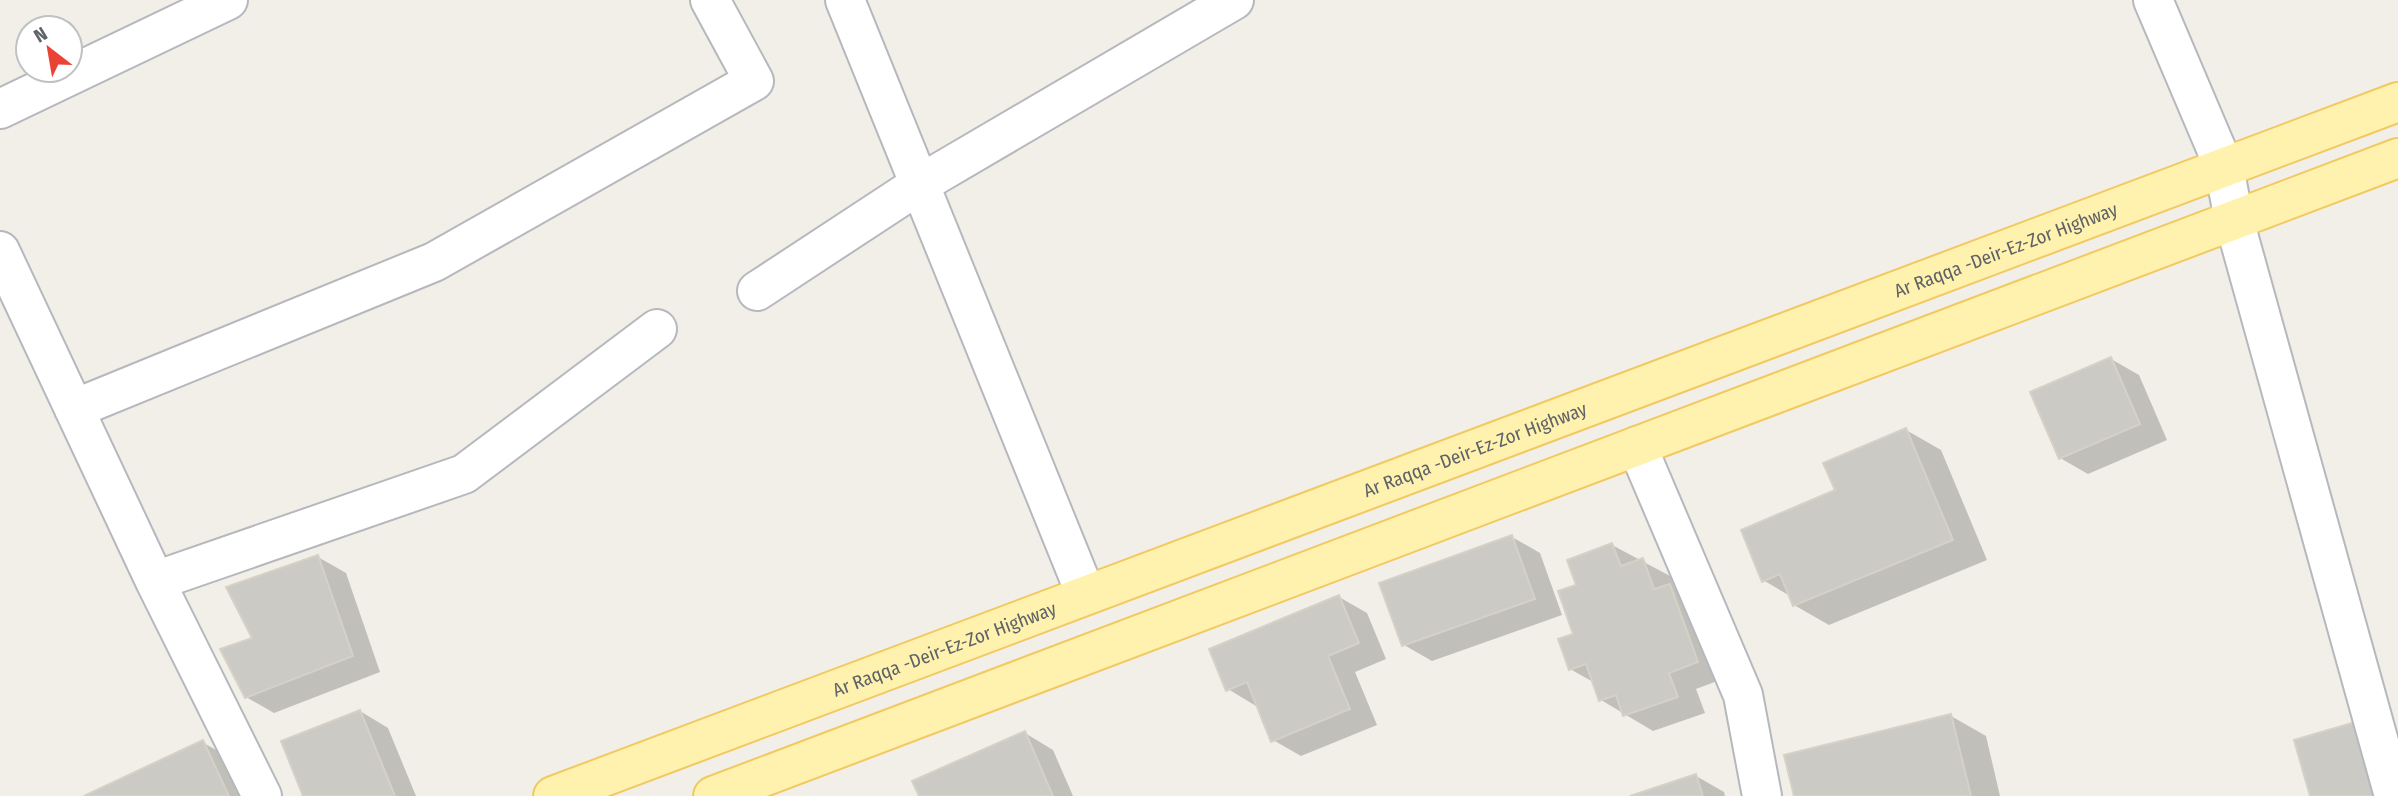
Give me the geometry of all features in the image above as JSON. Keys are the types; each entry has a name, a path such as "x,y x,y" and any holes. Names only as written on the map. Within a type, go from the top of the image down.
{"main road":[{"name":"Ar Raqqa -Deir-Ez-Zor Highway","path":"553,796 2398,102"},
{"path":"713,796 2398,158"}],"street":[{"path":"0,109 228,0"},
{"path":"74,409 434,262 754,81 710,0"},
{"path":"845,0 1086,595"},
{"path":"757,291 920,184 1234,0"},
{"path":"2153,0 2224,167 2234,220 2394,796"},
{"path":"0,251 155,581 262,796"},
{"path":"155,581 464,474 657,329"},
{"path":"1637,446 1743,695 1762,796"}],"building":[{"path":"2111,357 2140,424 2059,459 2030,392"},
{"path":"1906,428 1953,540 1793,606 1780,574 1762,582 1741,530 1835,490 1823,463"},
{"path":"1512,535 1535,599 1402,646 1379,583"},
{"path":"1612,543 1621,566 1643,558 1654,589 1670,584 1698,662 1669,673 1678,697 1623,716 1616,695 1599,701 1586,664 1569,670 1558,639 1573,634 1558,591 1576,585 1567,560"},
{"path":"318,555 353,656 245,698 220,649 252,638 226,587"},
{"path":"1339,595 1359,643 1328,656 1350,709 1271,742 1247,682 1226,691 1209,649"},
{"path":"360,710 395,796 303,796 281,741"},
{"path":"1951,714 1971,796 1794,796 1784,755"},
{"path":"2359,721 2381,796 2310,796 2294,740"},
{"path":"1025,731 1053,796 919,796 912,781"},
{"path":"203,740 229,796 84,796"},
{"path":"1696,774 1703,796 1630,796"}]}
